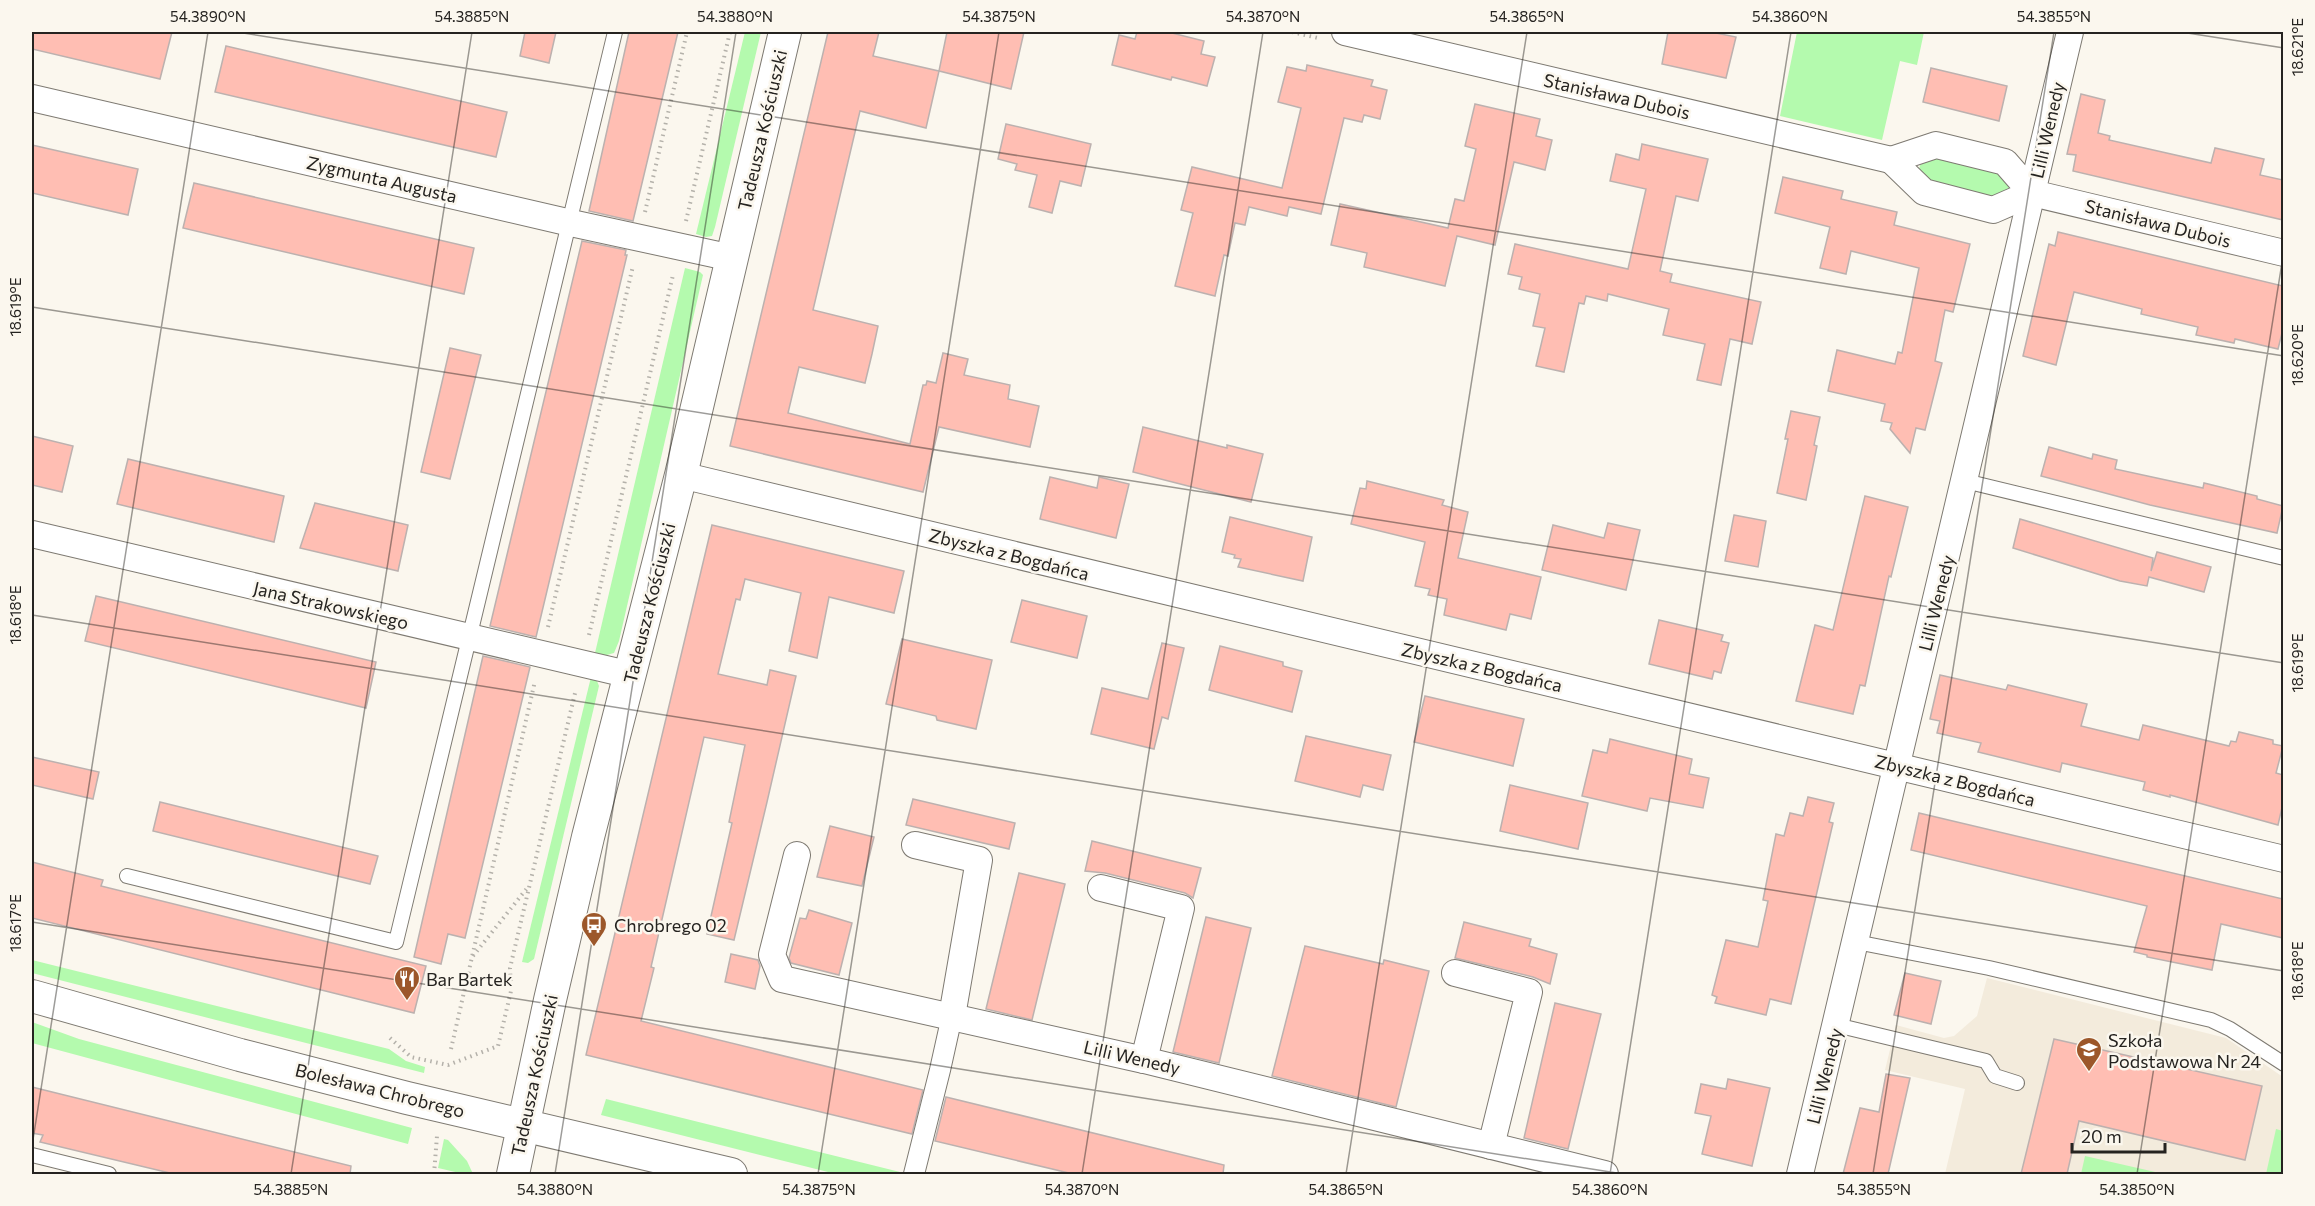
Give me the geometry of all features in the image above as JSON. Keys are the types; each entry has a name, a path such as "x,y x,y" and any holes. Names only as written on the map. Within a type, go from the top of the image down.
{"street":[{"name":"Tadeusza Kościuszki","path":"513,1174 578,880 681,475 785,32"},
{"name":"Stanisława Dubois","path":"1345,32 1891,160"},
{"name":"Lilli Wenedy","path":"1800,1174 2070,32"},
{"name":"Zygmunta Augusta","path":"32,98 571,224 732,258"},
{"path":"1936,145 2005,162 2032,193 1993,210 1924,192 1891,160 1936,145"},
{"name":"Stanisława Dubois","path":"2032,193 2283,253"},
{"name":"Zbyszka z Bogdańca","path":"681,475 2283,859"},
{"name":"Jana Strakowskiego","path":"32,534 631,675"},
{"path":"914,1174 952,1016 979,861 915,845"},
{"name":"Lilli Wenedy","path":"797,855 772,955 782,979 1143,1059 1605,1174"},
{"path":"1101,888 1181,908 1143,1059"},
{"path":"1455,973 1529,992 1491,1146"},
{"name":"Bolesława Chrobrego","path":"32,996 240,1055 730,1174"}],"lane":[{"path":"127,876 396,942 571,224 615,32"},
{"path":"1965,481 2283,558"},
{"path":"1856,942 1989,968 2211,1020 2230,1029 2283,1064"},
{"path":"1836,1025 1986,1061 1995,1076 2017,1083"},
{"path":"32,1155 109,1174"}],"path":[{"path":"451,1049 687,32"},
{"path":"390,1038 411,1057 448,1065 498,1046 511,991 510,968 730,32"},
{"path":"471,959 529,885"},
{"path":"434,1174 437,1131"}],"shaded area":[{"name":"Szkoła Podstawowa Nr 24","path":"1987,978 2226,1038 2283,1077 2283,1174 1945,1174 1965,1089 1885,1070 1896,1025 1944,1038 1954,1036 1977,1016"}],"green space":[{"path":"745,32 761,32 715,227 712,236 706,237 696,234"},
{"path":"1797,32 1924,32 1917,65 1900,61 1882,140 1780,116"},
{"path":"1937,155 1978,162 2008,179 2009,189 1995,200 1925,183 1919,170 1920,165"},
{"path":"685,268 703,275 619,641 614,653 603,656 595,653"},
{"path":"591,677 597,681 599,686 534,959 528,963 522,962"},
{"path":"32,960 389,1049 406,1061 425,1067 424,1073 32,973"},
{"path":"32,1022 79,1039 412,1128 408,1144 32,1043"},
{"path":"606,1099 900,1172 899,1174 836,1174 601,1115"},
{"path":"2276,1129 2283,1131 2283,1174 2266,1174"},
{"path":"444,1139 448,1140 467,1161 473,1174 438,1168"},
{"path":"2085,1156 2164,1174 2081,1174"}],"building":[{"path":"32,32 172,32 160,79 32,49"},
{"path":"525,32 556,32 549,63 520,56"},
{"path":"629,32 678,32 633,221 589,211"},
{"path":"828,32 879,32 873,56 939,71 926,128 860,111 813,310 878,326 865,383 799,367 788,413 910,444 923,385 926,385 927,381 936,383 943,353 968,359 964,375 1010,385 1008,399 1039,406 1030,447 939,427 923,492 730,446"},
{"path":"947,32 1024,32 1011,89 939,71"},
{"path":"1137,32 1168,32 1204,41 1201,54 1215,57 1207,86 1172,77 1171,80 1112,65 1119,35 1135,39"},
{"path":"1668,32 1711,32 1736,37 1726,78 1662,64"},
{"path":"226,46 507,112 496,157 215,92"},
{"path":"1307,65 1373,80 1371,86 1387,90 1380,119 1364,115 1362,122 1344,118 1321,214 1289,207 1287,216 1249,207 1245,225 1235,223 1228,256 1224,255 1215,296 1175,286 1193,213 1181,210 1192,167 1282,188 1301,108 1278,102 1287,67 1306,71"},
{"path":"1931,68 2007,86 1999,121 1923,102"},
{"path":"2081,94 2105,100 2098,133 2110,136 2109,140 2211,163 2215,148 2264,159 2260,175 2283,180 2283,220 2073,171 2076,155 2067,154"},
{"path":"1475,104 1540,119 1536,136 1552,140 1545,170 1514,162 1495,245 1457,236 1445,286 1364,267 1367,253 1331,245 1340,204 1448,228 1455,199 1464,201 1476,149 1465,146"},
{"path":"1006,124 1091,144 1081,186 1060,181 1052,213 1029,207 1037,175 1015,170 1017,164 998,159"},
{"path":"1642,144 1708,159 1698,201 1676,196 1660,271 1672,274 1670,282 1761,302 1752,344 1730,339 1721,385 1697,380 1705,344 1663,335 1669,309 1608,294 1607,301 1586,296 1584,304 1579,303 1564,372 1536,366 1545,328 1533,326 1540,294 1519,289 1522,277 1508,274 1515,244 1628,269 1646,189 1610,181 1616,154 1639,160"},
{"path":"32,145 138,169 128,215 32,193"},
{"path":"1783,177 1843,191 1841,199 1897,212 1894,225 1970,244 1953,312 1945,310 1935,361 1942,363 1925,430 1916,428 1910,453 1890,429 1892,423 1881,421 1885,404 1828,391 1837,350 1895,364 1898,352 1902,353 1919,268 1851,251 1846,274 1820,268 1830,227 1775,213"},
{"path":"194,183 474,248 464,294 183,228"},
{"path":"2058,232 2283,286 2283,329 2278,349 2235,339 2234,343 2196,335 2198,327 2141,314 2142,309 2074,292 2056,365 2023,356 2049,244 2055,246"},
{"path":"582,241 626,250 625,255 627,255 536,637 490,626"},
{"path":"450,348 481,355 450,479 421,472"},
{"path":"1791,411 1820,417 1814,445 1817,446 1806,500 1777,493"},
{"path":"1143,427 1227,448 1227,445 1263,454 1251,502 1133,472"},
{"path":"32,436 73,446 62,492 32,485"},
{"path":"2049,447 2092,459 2093,454 2117,460 2115,469 2203,488 2204,483 2257,496 2257,499 2283,506 2277,533 2150,505 2041,476"},
{"path":"128,459 284,496 274,542 117,504"},
{"path":"1050,477 1097,488 1099,477 1129,484 1116,538 1040,519"},
{"path":"1367,481 1444,500 1442,505 1468,512 1458,558 1541,577 1531,619 1510,614 1506,630 1444,615 1447,599 1428,595 1430,589 1415,586 1425,542 1351,524 1360,488 1366,489"},
{"path":"1865,496 1908,507 1891,577 1889,576 1865,686 1860,685 1853,714 1796,701 1815,625 1833,630"},
{"path":"315,503 408,525 398,571 300,548"},
{"path":"1734,515 1766,521 1758,567 1725,561"},
{"path":"1230,517 1312,537 1303,581 1238,567 1241,559 1222,552"},
{"path":"2020,519 2153,558 2151,571 2157,552 2211,567 2204,592 2149,577 2147,586 2120,581 2013,548"},
{"path":"1608,523 1640,530 1626,590 1542,570 1553,525 1604,538"},
{"path":"712,525 904,571 894,613 829,597 817,658 789,651 801,593 745,579 740,600 736,599 718,674 767,685 770,670 796,676 767,802 734,940 707,934 732,823 729,822 745,745 704,737 651,967 654,968 641,1021 923,1090 912,1134 586,1055"},
{"path":"96,596 376,662 366,708 85,641"},
{"path":"1022,600 1087,616 1077,658 1011,642"},
{"path":"1659,620 1723,635 1721,641 1729,643 1721,673 1714,671 1712,679 1649,664"},
{"path":"902,639 992,660 976,729 937,720 936,716 886,704"},
{"path":"1162,643 1184,648 1168,719 1162,717 1154,749 1091,734 1102,688 1148,699"},
{"path":"1220,646 1283,662 1283,666 1302,671 1292,712 1209,690"},
{"path":"483,656 530,667 465,938 448,934 441,964 414,957"},
{"path":"1940,675 2006,690 2008,685 2087,704 2081,726 2139,740 2143,725 2229,746 2231,741 2236,742 2239,732 2273,740 2273,744 2283,746 2276,773 2283,775 2283,803 2278,825 2170,795 2170,797 2143,790 2145,782 2062,763 2060,772 1978,752 1981,743 1937,733 1940,721 1930,719"},
{"path":"1425,696 1524,719 1513,766 1414,742"},
{"path":"1306,736 1391,755 1383,790 1363,785 1360,797 1295,781"},
{"path":"1610,739 1692,759 1689,774 1709,778 1703,808 1650,798 1647,811 1582,796 1593,750 1607,753"},
{"path":"32,757 99,772 93,799 32,785"},
{"path":"1510,785 1588,803 1578,849 1500,831"},
{"path":"1808,797 1834,803 1829,822 1833,823 1791,1004 1770,999 1766,1015 1715,1003 1717,997 1712,995 1726,940 1758,947 1768,901 1763,900 1776,834 1784,836 1790,813 1803,816"},
{"path":"913,799 1015,823 1009,849 906,825"},
{"path":"160,802 378,856 370,884 153,831"},
{"path":"1919,813 2283,899 2283,938 2221,924 2212,970 2147,957 2147,955 2134,952 2147,906 1911,850"},
{"path":"830,826 874,837 862,886 817,877"},
{"path":"1092,841 1201,868 1193,898 1185,893 1105,873 1085,871"},
{"path":"32,862 103,880 101,886 426,966 414,1013 32,918"},
{"path":"1019,873 1065,884 1032,1020 986,1009"},
{"path":"809,910 852,923 839,975 791,963 789,958 800,918 806,919"},
{"path":"1206,917 1251,928 1219,1063 1173,1052"},
{"path":"1464,922 1531,939 1529,946 1557,954 1550,984 1533,977 1455,958"},
{"path":"1305,946 1383,964 1384,960 1429,971 1396,1107 1272,1076"},
{"path":"731,954 758,960 760,966 755,989 725,982"},
{"path":"1905,973 1941,981 1931,1024 1894,1015"},
{"path":"1555,1003 1601,1014 1568,1149 1524,1138"},
{"path":"2054,1039 2262,1086 2245,1160 2079,1121 2067,1174 2021,1174"},
{"path":"1886,1074 1910,1078 1888,1174 1843,1174 1860,1108 1879,1112"},
{"path":"1728,1079 1770,1088 1752,1166 1702,1154 1711,1116 1695,1113 1701,1084 1726,1089"},
{"path":"32,1087 351,1166 350,1174 174,1174 40,1142 43,1135 32,1133"},
{"path":"946,1097 1224,1165 1223,1174 1073,1174 935,1141"}],"place":[{"name":"Chrobrego 02","path":"594,948"},
{"name":"Bar Bartek","path":"407,1002"},
{"name":"Szkoła Podstawowa Nr 24","path":"2089,1073"}]}
